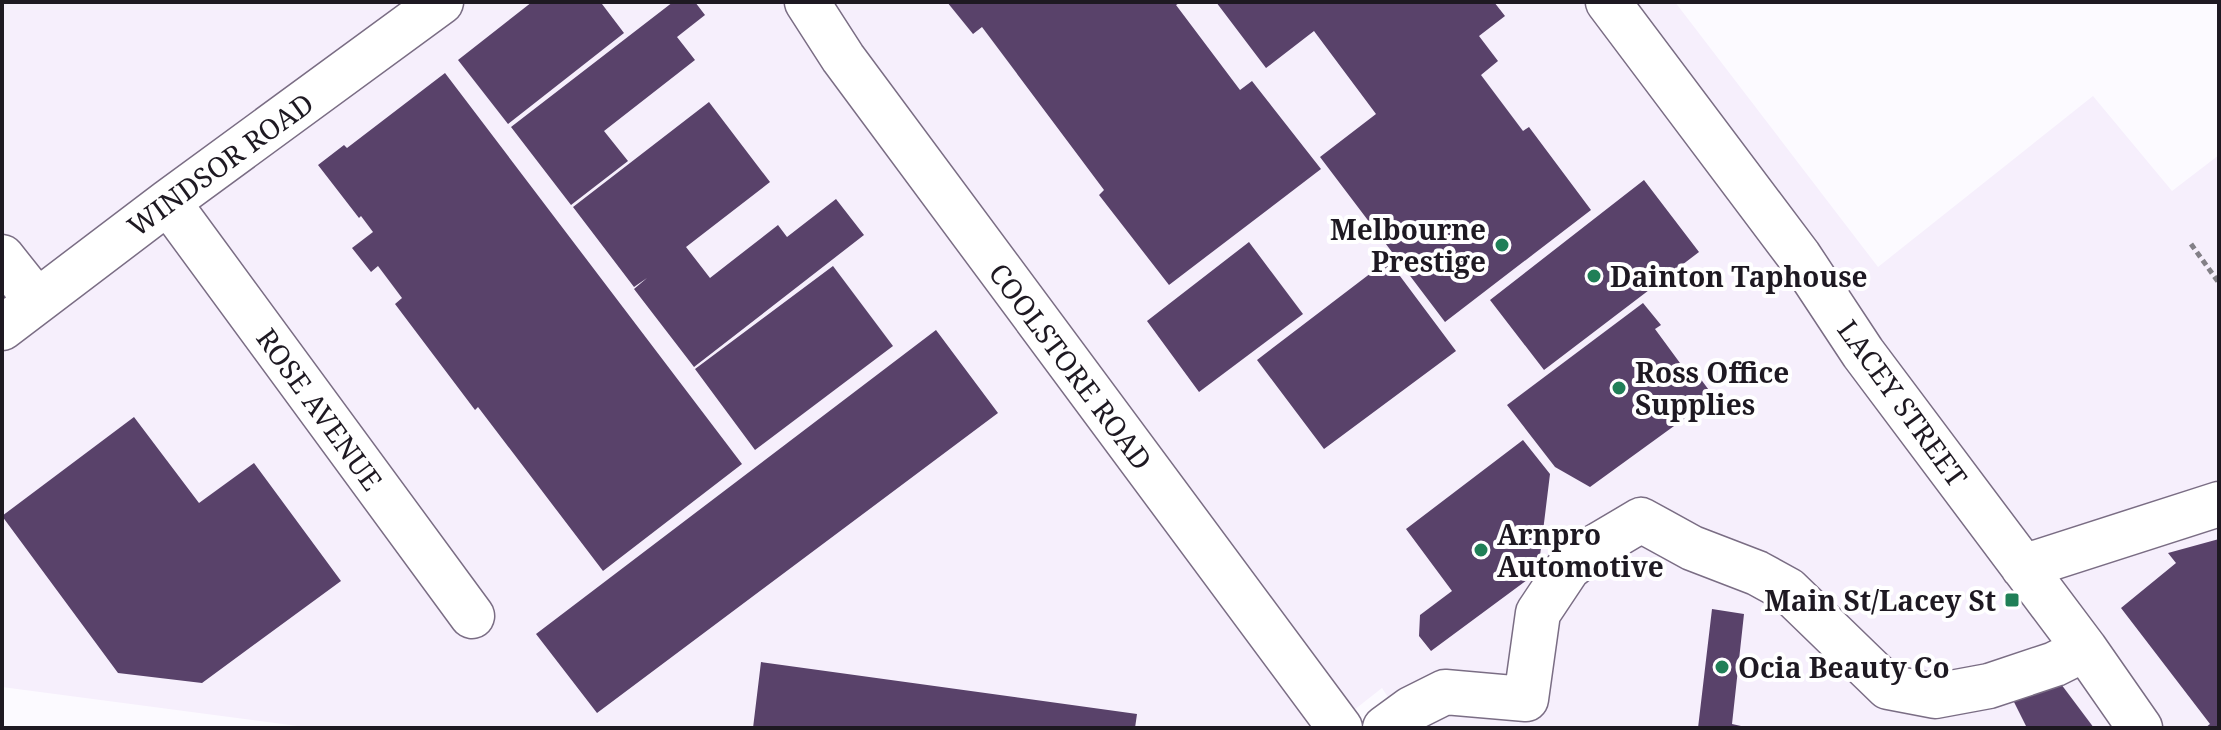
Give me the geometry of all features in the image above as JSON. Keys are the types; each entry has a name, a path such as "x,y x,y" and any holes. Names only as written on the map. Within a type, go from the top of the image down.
{"street":[{"name":"WINDSOR ROAD","path":"2,328 441,2"},
{"name":"COOLSTORE ROAD","path":"807,2 843,58 1340,728"},
{"name":"LACEY STREET","path":"1608,2 1799,256 1863,353 2085,649 2140,728"},
{"name":"ROSE AVENUE","path":"168,202 472,616"},
{"path":"2,257 37,301"},
{"path":"2023,567 2219,504"},
{"path":"1385,728 1411,709 1445,692 1526,699 1538,613 1568,568 1592,549 1641,520 1692,548 1757,573 1788,590 1888,687 1935,696 1989,686 2055,664 2085,649"}],"path":[{"path":"2191,244 2219,283"}],"shaded area":[{"path":"2,2 1675,2 1878,267 2093,96 2172,191 2219,155 2219,728 1408,728 1382,688 1331,728 313,728 2,687"}],"building":[{"path":"532,2 605,2 602,4 624,33 508,124 458,60"},
{"path":"673,2 695,2 705,15 677,37 695,60 604,131 628,161 571,205 511,127"},
{"path":"947,2 1181,2 1176,5 1240,90 1252,81 1321,169 1169,285 1099,195 1104,190 982,27 973,34"},
{"path":"1216,2 1494,2 1505,16 1479,36 1498,61 1481,75 1523,131 1529,127 1591,210 1445,322 1320,157 1376,114 1314,31 1266,68"},
{"path":"445,73 742,464 603,571 395,304 402,298 378,266 371,272 352,248 373,232 318,165 344,145 347,148"},
{"path":"709,102 770,182 686,247 710,278 778,225 787,237 836,199 864,235 694,367 634,289 647,278 634,287 573,207"},
{"name":"Dainton Taphouse","path":"1644,180 1699,252 1544,370 1490,300"},
{"path":"1249,242 1303,314 1199,392 1147,321"},
{"path":"1388,260 1456,351 1324,449 1257,360"},
{"path":"833,266 893,346 755,450 695,369"},
{"name":"Ross Office Supplies","path":"1643,303 1661,325 1655,329 1691,378 1697,374 1714,397 1590,487 1555,467 1507,405"},
{"path":"936,330 998,413 597,713 536,634"},
{"path":"134,417 199,503 254,463 341,581 202,683 118,673 2,516"},
{"name":"Arnpro Automotive","path":"1523,440 1550,474 1538,572 1431,651 1419,636 1420,615 1452,591 1406,529"},
{"path":"2219,539 2219,728 2205,728 2210,724 2121,608 2176,563 2168,553"},
{"name":"Ocia Beauty Co","path":"1712,609 1744,614 1732,724 1750,728 1698,728"},
{"path":"761,662 1137,714 1135,728 753,728"},
{"path":"2061,684 2094,728 2027,728 2013,700"}],"place":[{"name":"Melbourne Prestige","path":"1502,245"},
{"name":"Dainton Taphouse","path":"1594,276"},
{"name":"Ross Office Supplies","path":"1619,388"},
{"name":"Arnpro Automotive","path":"1481,550"},
{"name":"Main St/Lacey St","path":"2012,600"},
{"name":"Ocia Beauty Co","path":"1722,667"}]}
